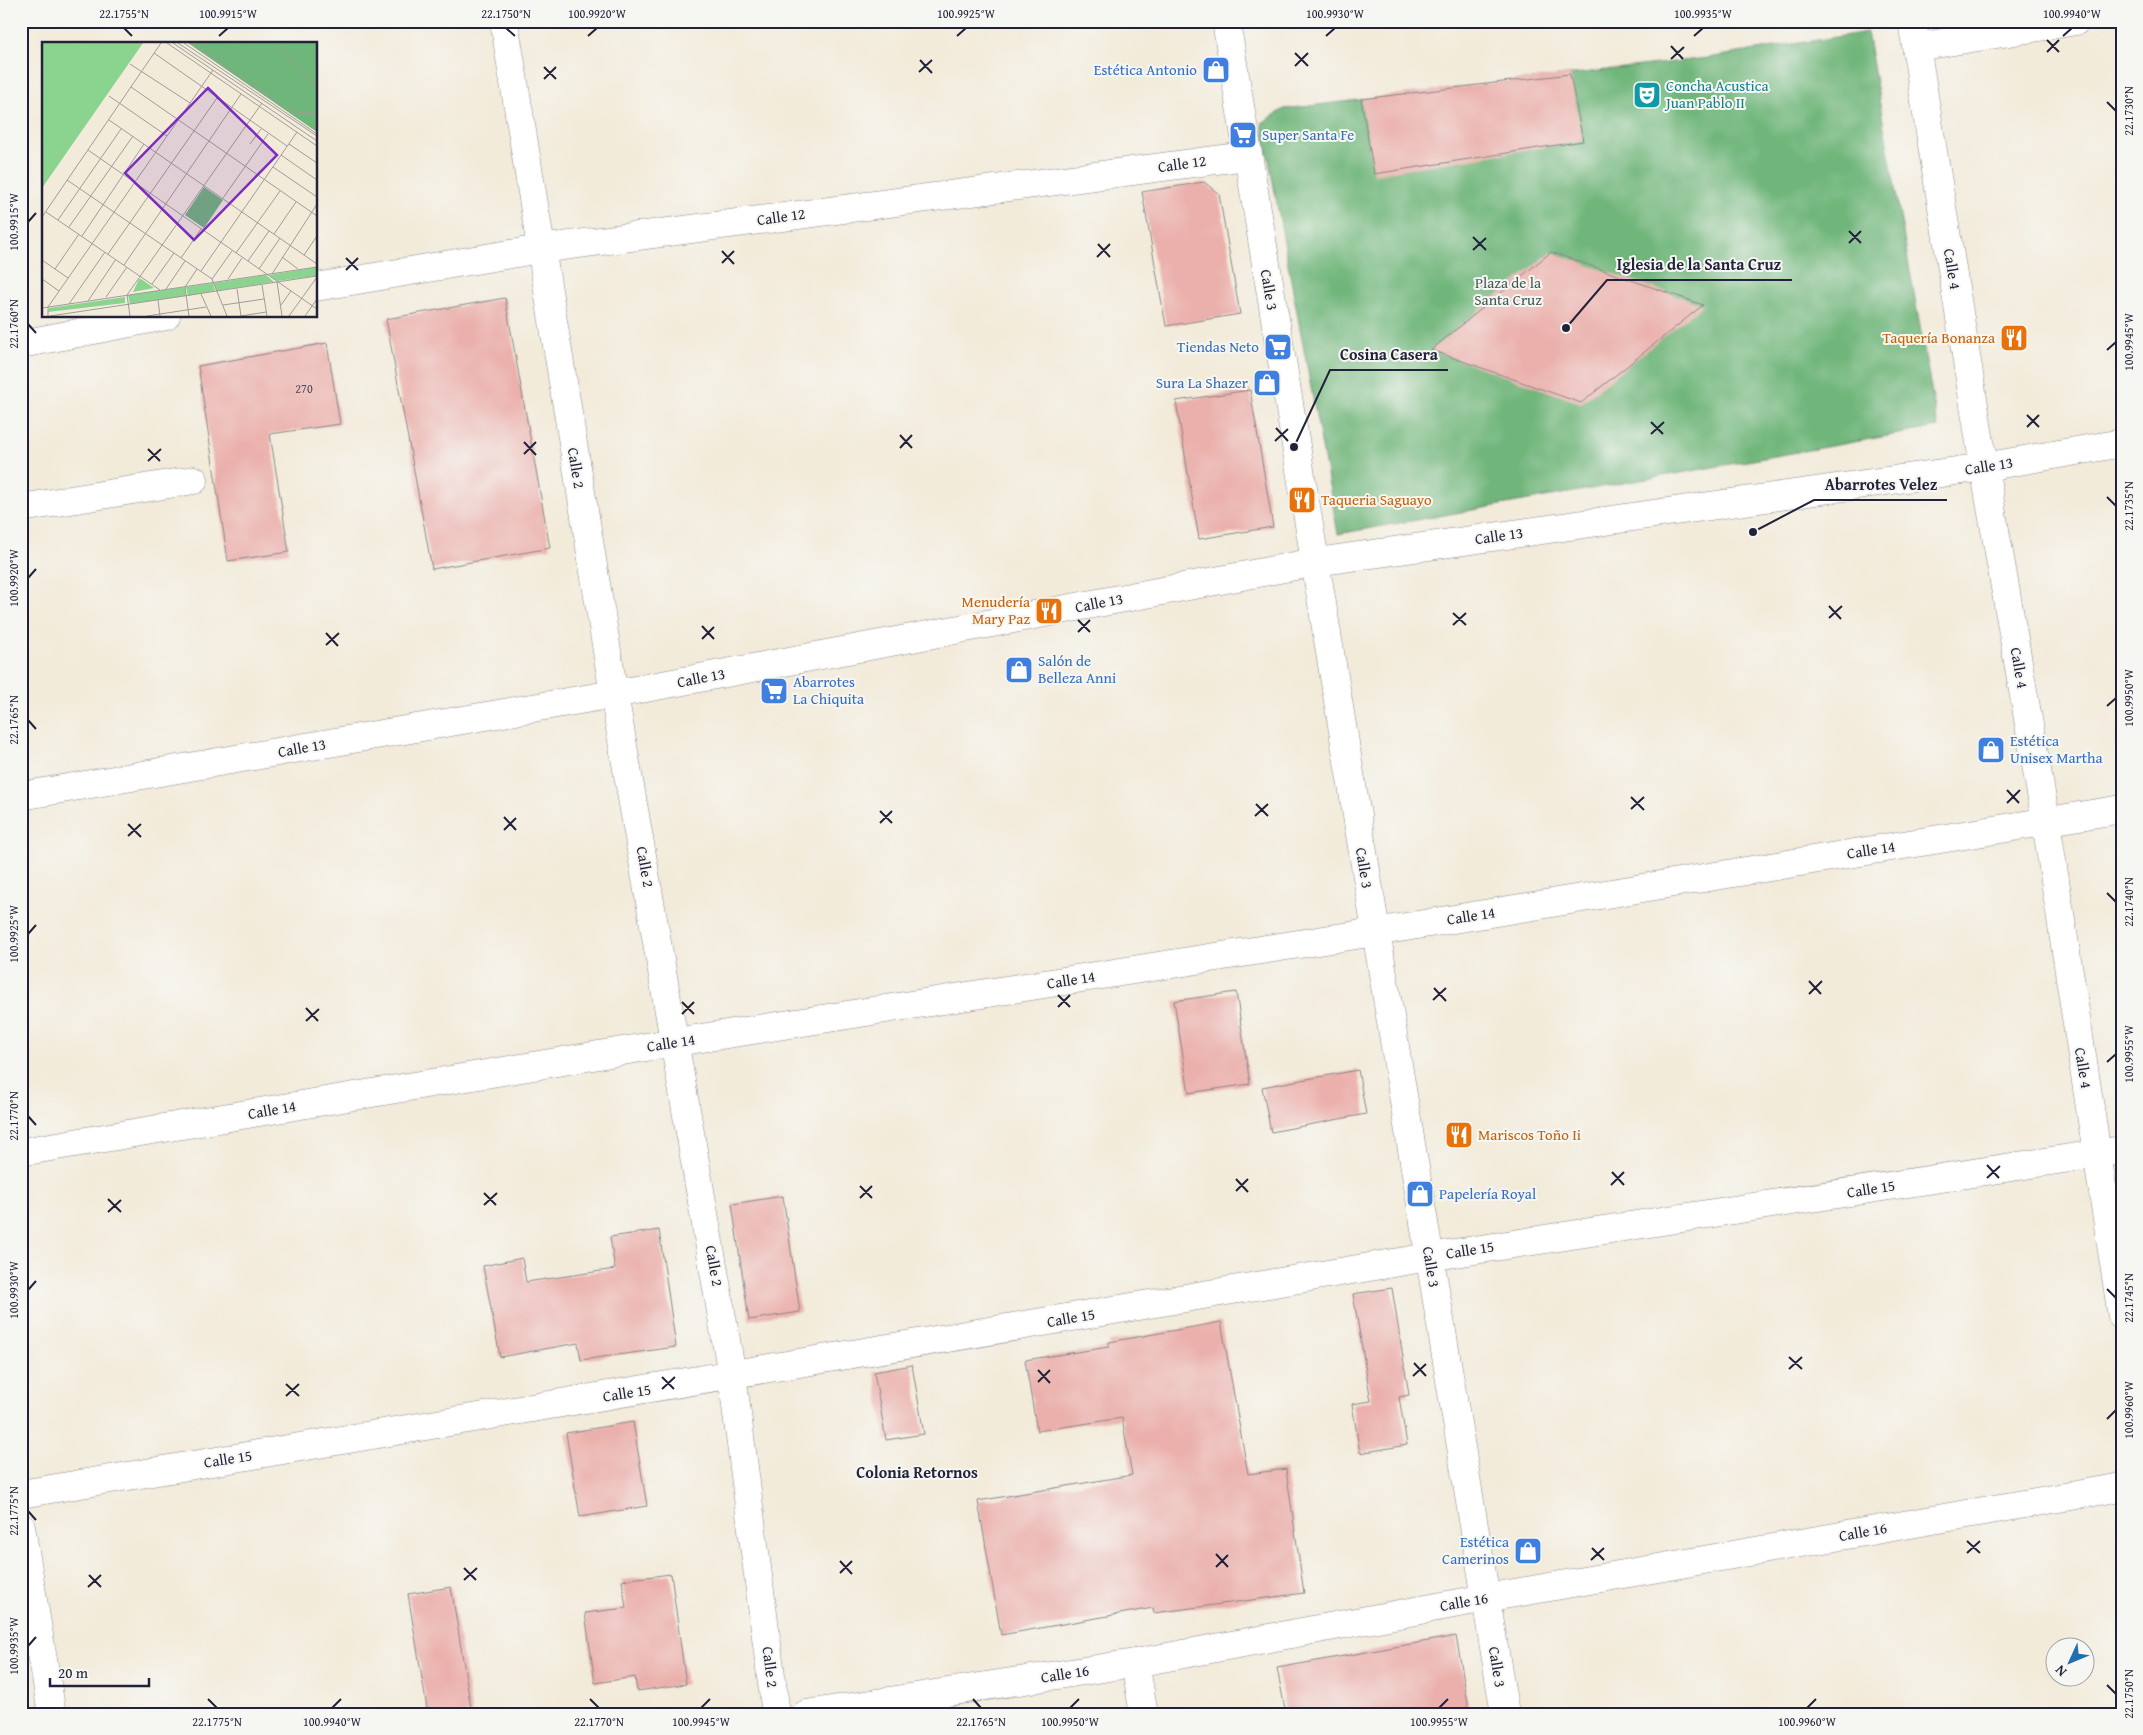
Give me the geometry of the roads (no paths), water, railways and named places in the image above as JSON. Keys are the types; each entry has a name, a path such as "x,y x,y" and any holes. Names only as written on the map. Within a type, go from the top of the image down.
{"street":[{"name":"Calle 2","path":"504,21 614,694 676,1042 732,1375 776,1714"},
{"name":"Calle 3","path":"1226,21 1246,156 1316,562 1375,932 1505,1714"},
{"path":"1915,34 2076,21"},
{"name":"Calle 4","path":"1915,34 1984,467 2046,822 2109,1153 2122,1316"},
{"name":"Calle 12","path":"318,287 540,249 1246,156"},
{"path":"21,344 156,318"},
{"name":"Calle 13","path":"21,796 614,694 1316,562 1984,467 2122,443"},
{"path":"21,508 194,480"},
{"name":"Calle 14","path":"21,1152 676,1042 1375,932 2122,809"},
{"name":"Calle 15","path":"21,1494 1429,1257 2109,1153"},
{"name":"Calle 16","path":"806,1714 1135,1663 1486,1598 2122,1487"},
{"path":"21,1527 52,1714"},
{"path":"1135,1663 1144,1714"}],"place":[{"name":"Estética Antonio","path":"1216,70"},
{"name":"Concha Acustica Juan Pablo II","path":"1647,95"},
{"name":"Super Santa Fe","path":"1243,135"},
{"name":"Iglesia de la Santa Cruz","path":"1566,328"},
{"name":"Taquería Bonanza","path":"2014,338"},
{"name":"Tiendas Neto","path":"1278,347"},
{"name":"Sura La Shazer","path":"1267,383"},
{"name":"Cosina Casera","path":"1294,447"},
{"name":"Taqueria Saguayo","path":"1302,500"},
{"name":"Abarrotes Velez","path":"1753,532"},
{"name":"Menudería Mary Paz","path":"1049,611"},
{"name":"Salón de Belleza Anni","path":"1019,670"},
{"name":"Abarrotes La Chiquita","path":"774,691"},
{"name":"Estética Unisex Martha","path":"1991,750"},
{"name":"Mariscos Toño Ii","path":"1459,1135"},
{"name":"Papelería Royal","path":"1420,1194"},
{"name":"Estética Camerinos","path":"1528,1551"}],"district":[{"name":"Colonia Retornos","path":"917,1472"}],"park label":[{"name":"Plaza de la Santa Cruz","path":"1508,292"}]}
